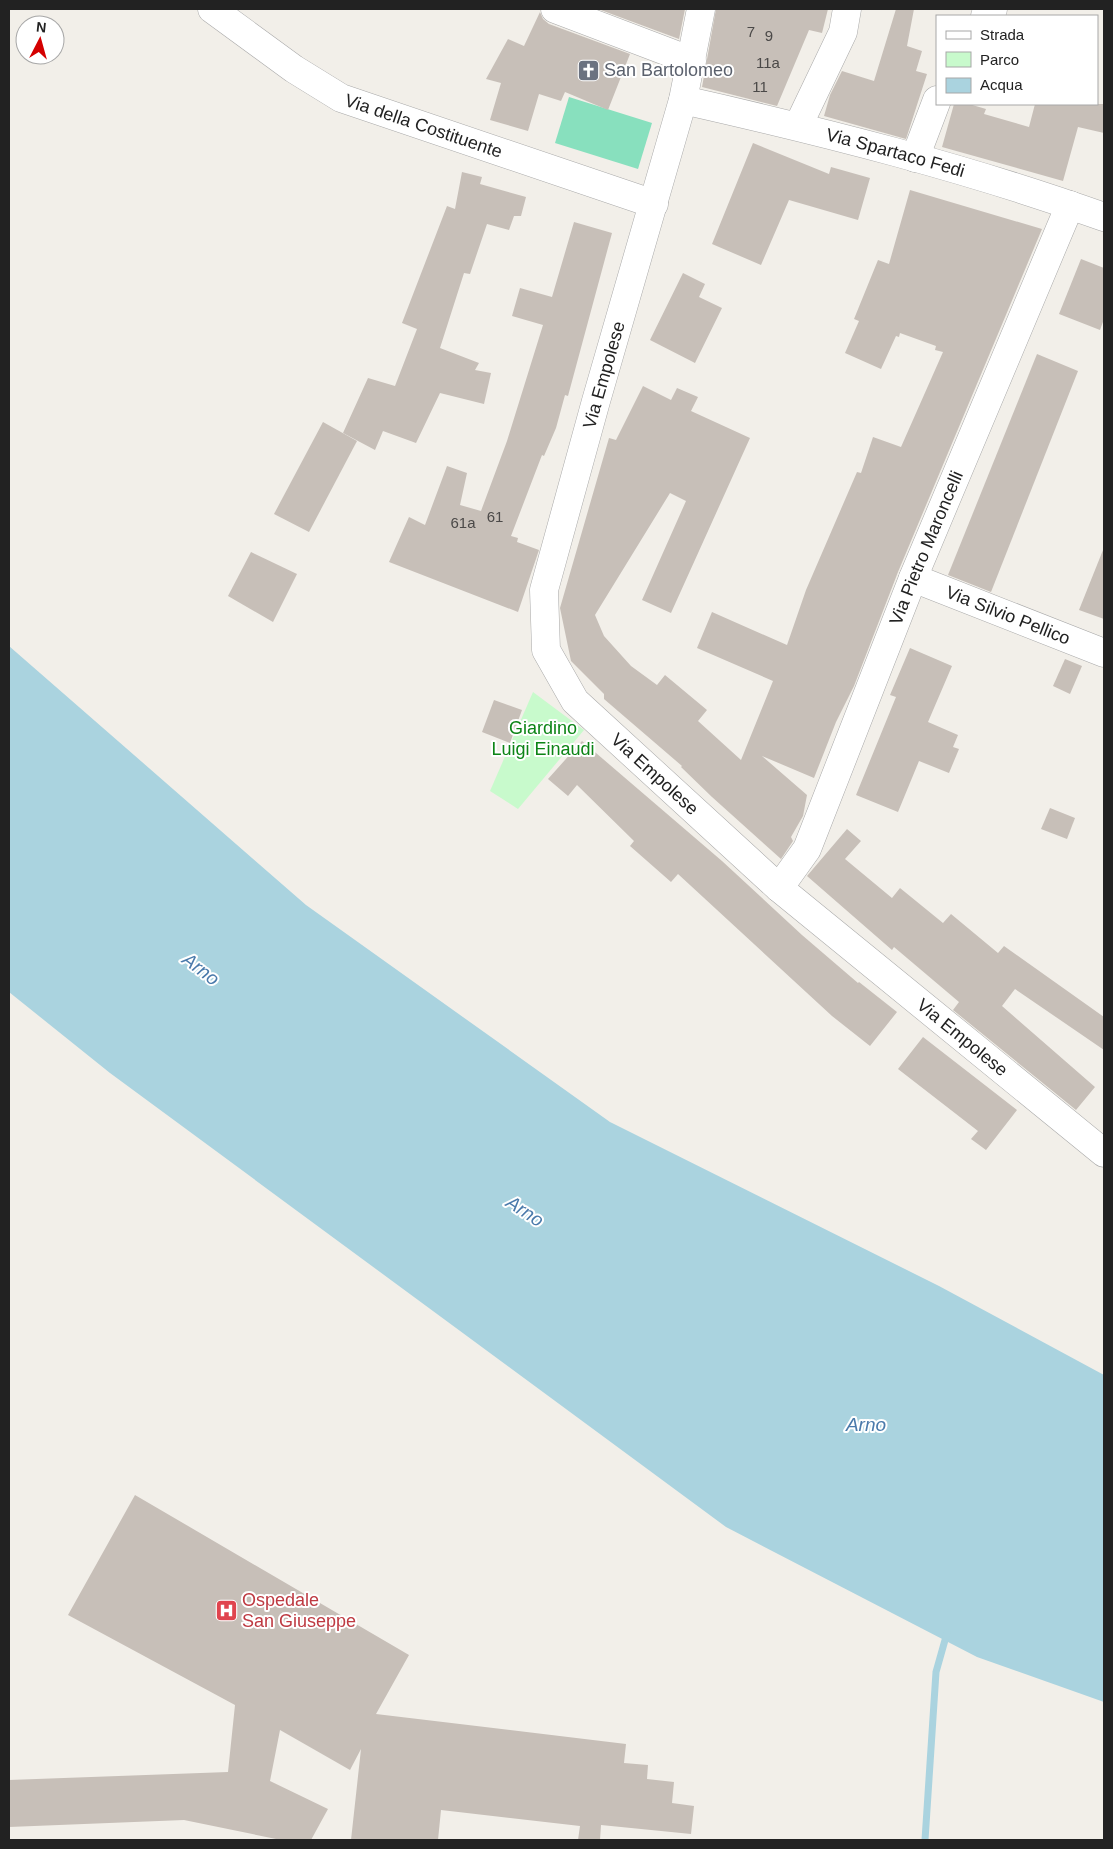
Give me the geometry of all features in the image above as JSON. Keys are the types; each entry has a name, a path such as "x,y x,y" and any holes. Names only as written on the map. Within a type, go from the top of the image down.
{"street":[{"name":"Via della Costituente","path":"212,9 294,68 341,98 654,204"},
{"path":"554,9 692,60"},
{"name":"Via Empolese","path":"701,9 683,100 596,401 544,590 546,650 575,701 779,888 1104,1153"},
{"path":"798,126 843,32 847,9"},
{"name":"Via Spartaco Fedi","path":"683,100 798,126 915,158 1070,204 1104,217"},
{"path":"915,158 936,103"},
{"name":"Via Pietro Maroncelli","path":"779,888 807,849 913,578 1070,204"},
{"name":"Via Silvio Pellico","path":"913,578 1104,653"}],"green space":[{"path":"569,97 652,123 638,169 555,143"},
{"name":"Giardino Luigi Einaudi","path":"533,692 584,730 518,809 490,791"}],"water":[{"name":"Arno","path":"9,646 306,905 610,1122 939,1286 1104,1375 1104,1702 977,1657 726,1527 110,1073 9,992"}],"building":[{"path":"598,9 685,9 679,39"},
{"path":"716,9 828,9 822,33 809,30 777,106 702,87"},
{"path":"896,9 914,9 907,46 922,51 916,71 927,74 906,139 824,116 830,95 842,71 874,81"},
{"path":"540,12 543,19 549,24 630,54 608,110 565,92 561,101 539,94 528,131 490,120 501,83 486,79 508,39 524,46"},
{"path":"1104,104 1104,133 1078,127 1063,181 942,147 954,105 972,105 986,109 984,114 1029,127 1035,105"},
{"path":"753,143 829,174 831,167 870,178 858,220 789,200 761,265 712,244"},
{"path":"462,172 482,177 480,184 526,197 521,216 514,216 509,230 487,224 470,274 464,273 440,348 479,363 475,370 491,373 484,404 440,393 416,443 383,431 375,450 343,433 368,378 395,386 417,329 402,323 447,206 455,209"},
{"path":"910,190 1042,229 898,572 854,686 836,722 814,778 762,756 807,795 803,816 791,837 793,841 781,859 712,797 682,766 604,699 604,694 571,661 560,608 609,438 616,440 643,386 671,400 677,388 698,397 691,411 750,438 671,613 642,600 686,501 670,493 595,615 604,636 631,666 657,685 665,675 707,710 698,721 741,760 773,681 697,648 712,612 787,645 806,590 857,472 861,473 873,437 901,447 943,352 935,350 936,346 900,333 899,337 896,336 881,369 845,353 859,321 854,319 878,260 889,264"},
{"path":"574,222 612,233 568,396 565,395 556,428 544,456 542,455 511,536 518,538 517,542 539,550 518,612 389,562 409,517 425,525 447,466 467,473 460,505 481,511 507,441 543,325 512,316 520,288 552,297"},
{"path":"1081,259 1104,268 1104,319 1100,330 1059,314"},
{"path":"683,273 705,284 699,297 722,308 695,363 650,340"},
{"path":"1037,354 1078,371 991,592 948,575"},
{"path":"323,422 357,441 309,532 274,514"},
{"path":"1104,550 1104,619 1079,610"},
{"path":"251,552 297,574 273,622 228,596"},
{"path":"910,648 952,666 928,722 958,735 953,747 959,749 949,773 919,761 898,812 856,795 896,697 890,695"},
{"path":"1065,659 1082,666 1070,694 1053,686"},
{"path":"494,700 522,710 510,743 482,732"},
{"path":"582,741 722,861 802,935 858,983 897,1012 870,1046 832,1016 678,874 671,882 630,846 634,841 577,785 568,796 548,779"},
{"path":"1050,808 1075,818 1067,839 1041,829"},
{"path":"847,829 861,841 845,859 892,898 900,888 943,923 951,914 998,953 1004,946 1104,1017 1104,1050 1015,989 1002,1006 1095,1087 1076,1110 953,1010 959,1002 894,947 892,950 807,876"},
{"path":"923,1037 1017,1110 986,1150 971,1139 978,1131 898,1069"},
{"path":"135,1495 409,1655 376,1714 626,1744 624,1763 648,1765 647,1779 674,1782 672,1803 694,1806 691,1834 601,1825 600,1840 578,1840 580,1826 441,1810 438,1840 351,1840 361,1749 350,1770 280,1730 270,1781 328,1809 311,1840 281,1840 184,1820 9,1827 9,1780 228,1772 235,1705 68,1615"}],"waterway":[{"path":"925,1840 936,1672 947,1633"}],"place":[{"name":"San Bartolomeo","path":"588,70"},
{"name":"Ospedale San Giuseppe","path":"226,1610"}]}
